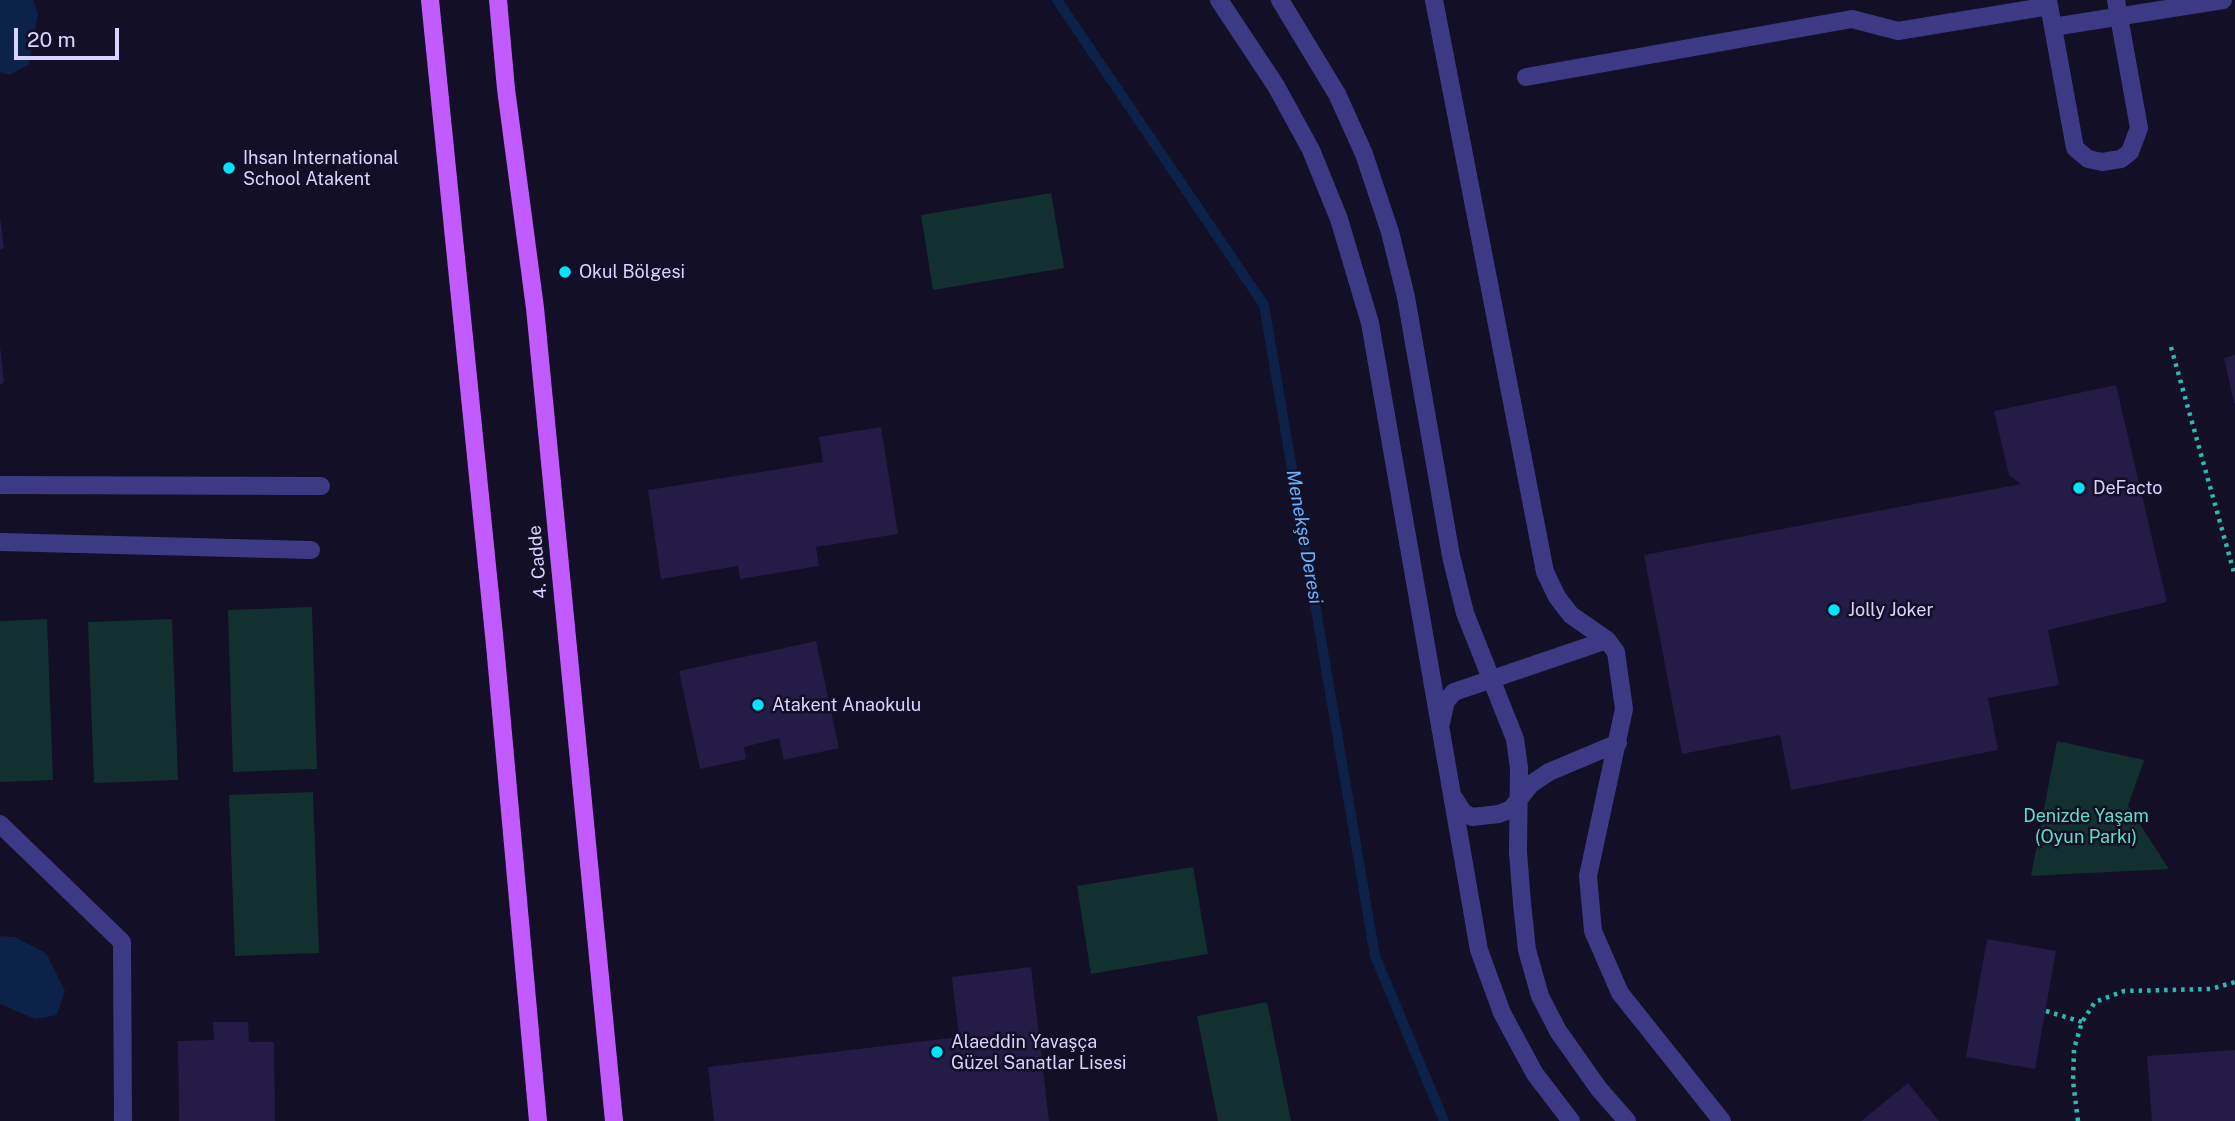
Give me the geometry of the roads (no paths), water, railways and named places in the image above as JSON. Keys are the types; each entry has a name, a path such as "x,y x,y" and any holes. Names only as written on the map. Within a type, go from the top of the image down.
{"main road":[{"path":"430,0 495,645 538,1121"},
{"name":"4. Cadde","path":"498,0 506,89 535,309 614,1121"}],"street":[{"path":"1219,0 1282,97 1311,150 1339,219 1370,323 1479,950 1502,1013 1535,1074 1572,1121"},
{"path":"1280,0 1337,94 1364,154 1390,232 1406,297 1451,556 1465,613 1515,739 1520,800 1518,852 1522,904 1527,950 1540,996 1558,1031 1599,1089 1627,1121"},
{"path":"1434,0 1545,572 1557,597 1571,615 1607,640 1615,652 1624,709 1588,876 1593,931 1620,993 1722,1121"},
{"path":"2053,27 2117,8 2223,0"},
{"path":"1526,77 1852,19 1898,31 2048,3 2075,148 2088,159 2102,162 2121,159 2130,152 2139,128 2117,8"},
{"path":"0,485 321,486"},
{"path":"0,542 312,550"},
{"path":"1440,730 1446,701 1454,692 1607,640"},
{"path":"1451,791 1463,812 1472,817 1499,814 1520,800 1531,784 1549,772 1618,743"},
{"path":"0,824 122,942 123,1121"}],"water":[{"path":"0,0 33,0 38,13 29,64 10,75 0,72"},
{"path":"0,936 15,937 46,953 65,991 57,1015 35,1019 0,1004"}],"waterway":[{"name":"Menekşe Deresi","path":"1057,0 1264,305 1375,956 1444,1121"}],"place":[{"name":"Ihsan International School Atakent","path":"229,168"},
{"name":"Okul Bölgesi","path":"565,272"},
{"name":"DeFacto","path":"2079,488"},
{"name":"Jolly Joker","path":"1834,610"},
{"name":"Atakent Anaokulu","path":"758,705"},
{"name":"Alaeddin Yavaşça Güzel Sanatlar Lisesi","path":"937,1052"}],"park label":[{"name":"Denizde Yaşam (Oyun Parkı)","path":"2086,826"}]}
